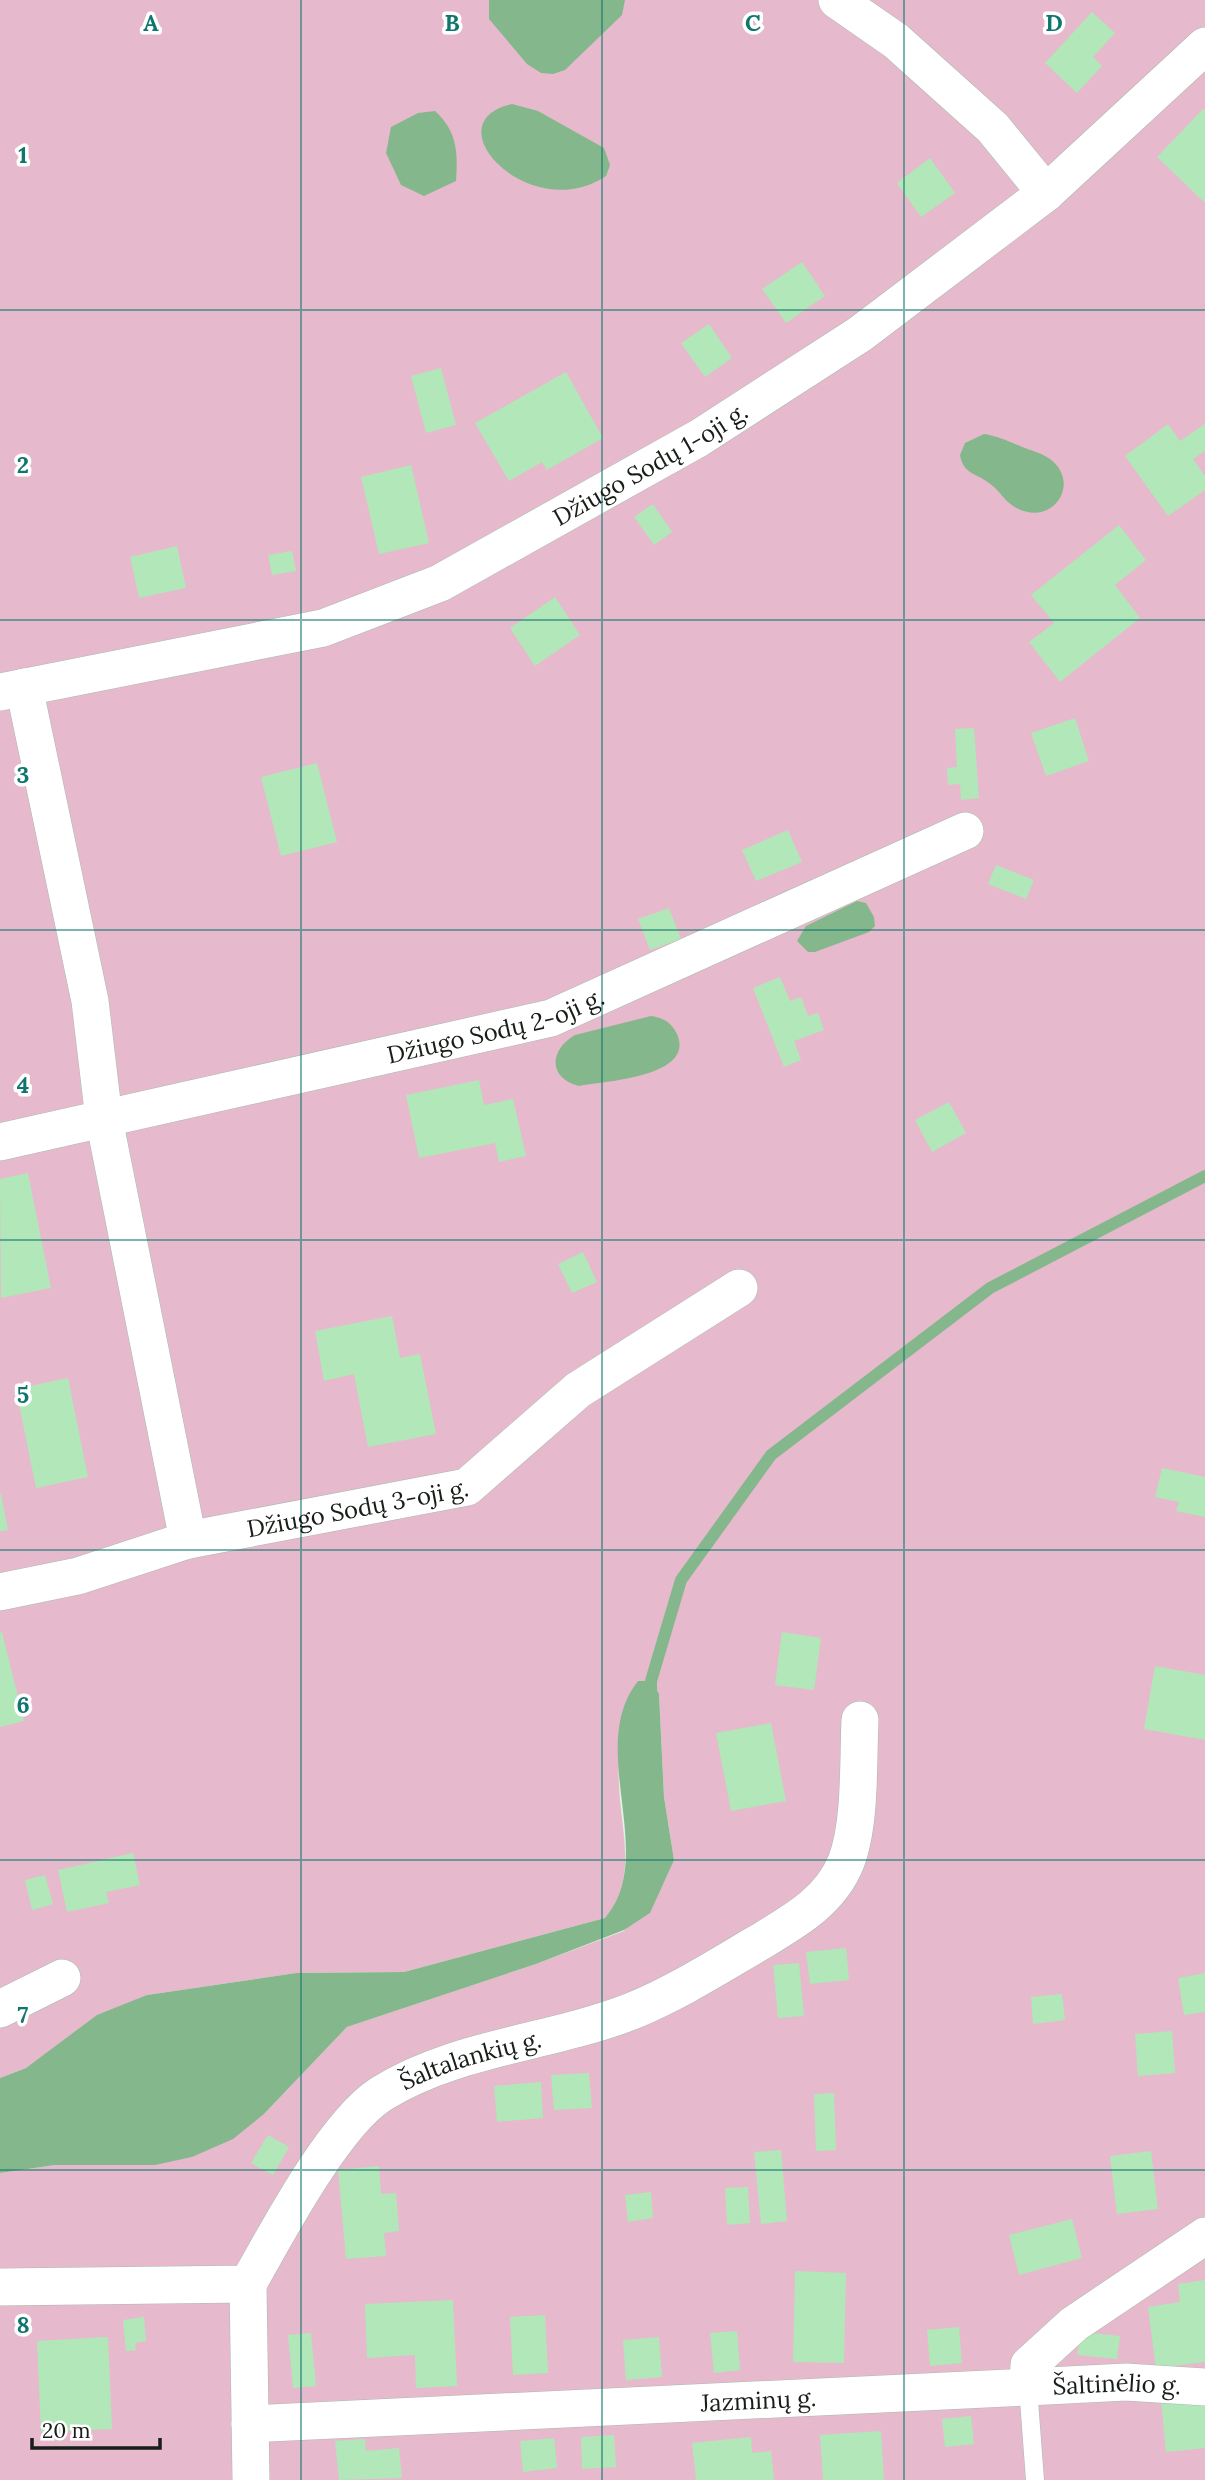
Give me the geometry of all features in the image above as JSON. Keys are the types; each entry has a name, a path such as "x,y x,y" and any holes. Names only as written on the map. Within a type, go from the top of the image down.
{"street":[{"path":"837,0 896,41 993,128 1046,193"},
{"name":"Džiugo Sodų 1-oji g.","path":"12,690 323,628 440,583 722,423 860,334 1046,193 1205,46"},
{"path":"12,690 90,1001 104,1119 188,1540"},
{"name":"Džiugo Sodų 2-oji g.","path":"0,1142 551,1018 965,831"},
{"name":"Džiugo Sodų 3-oji g.","path":"0,1591 78,1576 188,1540 467,1488 578,1390 739,1288"},
{"name":"Šaltalankių g.","path":"248,2284 291,2207 349,2124 379,2095 424,2072 632,2011 706,1974 791,1924 823,1900 846,1862 856,1808 860,1720"},
{"path":"0,2009 62,1978"},
{"path":"1028,2387 1029,2365 1074,2324 1205,2236"},
{"path":"0,2287 248,2284 251,2480"},
{"name":"Šaltinėlio g.","path":"1028,2387 1126,2382 1205,2387"},
{"name":"Jazminų g.","path":"250,2424 1028,2387"}],"lane":[{"path":"1028,2387 1035,2480"}],"shaded area":[{"path":"0,0 1205,0 1205,2480 0,2480 0,2173 55,2165 155,2165 264,2114 347,2027 536,1964 624,1931 674,1860 664,1797 659,1694 619,1731 624,1872 615,1903 605,1918 404,1972 296,1973 147,1995 61,2044 26,2068 0,2078"},
{"path":"489,0 625,0 622,15 565,70 553,74 541,73 527,64 489,19"},
{"path":"512,104 538,111 604,148 610,165 606,176 577,188 548,189 521,180 500,166 486,148 481,130 489,114"},
{"path":"435,111 452,134 457,161 456,181 424,196 401,185 386,153 391,127 418,113"},
{"path":"984,434 1050,459 1059,469 1063,480 1063,491 1058,501 1039,512 1027,512 1013,506 992,485 967,470 960,455 965,443"},
{"path":"857,901 866,903 874,917 875,926 869,932 815,952 808,952 797,941 806,926"},
{"path":"651,1016 667,1021 677,1034 679,1048 673,1060 661,1068 626,1079 579,1086 562,1077 557,1070 560,1048 575,1035"},
{"path":"638,1681 651,1681 659,1694 664,1797 674,1860 650,1913 624,1930 536,1964 347,2027 264,2114 233,2139 192,2157 155,2165 55,2165 0,2173 0,2078 26,2068 97,2015 147,1995 296,1973 404,1972 605,1918 620,1892 625,1864 618,1737 624,1708"}],"building":[{"path":"1092,12 1115,33 1093,57 1102,66 1077,93 1045,63"},
{"path":"1203,109 1205,110 1205,203 1157,157"},
{"path":"930,158 955,193 921,217 897,183"},
{"path":"802,262 825,296 786,323 762,289"},
{"path":"709,324 732,358 705,377 681,343"},
{"path":"441,368 456,425 426,433 411,376"},
{"path":"566,372 603,438 547,470 542,462 509,481 475,423"},
{"path":"1168,424 1180,441 1205,424 1205,451 1193,459 1205,476 1205,490 1168,516 1125,456"},
{"path":"411,465 429,543 379,554 361,477"},
{"path":"653,504 672,532 654,545 634,517"},
{"path":"1119,525 1146,560 1115,585 1140,618 1060,682 1029,642 1054,623 1031,595"},
{"path":"177,546 186,588 139,598 130,557"},
{"path":"292,551 296,571 272,575 268,555"},
{"path":"555,597 580,635 535,666 510,628"},
{"path":"1075,718 1089,761 1046,776 1031,733"},
{"path":"974,728 979,798 961,800 960,784 948,785 947,768 957,767 955,729"},
{"path":"317,763 337,842 281,856 261,777"},
{"path":"788,830 802,862 756,881 742,850"},
{"path":"996,865 1034,880 1026,899 988,884"},
{"path":"669,908 681,939 650,950 638,919"},
{"path":"780,977 790,1001 801,997 808,1016 818,1013 824,1030 794,1041 801,1060 784,1067 753,988"},
{"path":"479,1080 484,1105 513,1099 526,1156 499,1162 495,1143 419,1158 406,1095"},
{"path":"949,1102 966,1133 932,1152 915,1120"},
{"path":"28,1173 51,1288 1,1298 0,1179"},
{"path":"583,1252 597,1282 572,1293 558,1264"},
{"path":"392,1316 400,1358 420,1354 436,1434 368,1447 354,1374 324,1381 315,1331"},
{"path":"68,1378 88,1477 36,1488 16,1389"},
{"path":"1162,1468 1205,1477 1205,1517 1176,1511 1179,1502 1155,1497"},
{"path":"0,1495 8,1530 0,1531"},
{"path":"2,1632 24,1721 0,1727 0,1633"},
{"path":"782,1632 821,1638 814,1690 775,1685"},
{"path":"1155,1666 1205,1675 1205,1740 1144,1729"},
{"path":"771,1723 786,1801 731,1811 716,1733"},
{"path":"133,1853 140,1885 106,1892 109,1903 67,1912 58,1870"},
{"path":"45,1875 53,1904 32,1910 25,1880"},
{"path":"846,1948 849,1980 810,1984 806,1952"},
{"path":"799,1963 804,2016 778,2018 773,1965"},
{"path":"1205,1973 1205,2012 1184,2015 1178,1978"},
{"path":"1062,1994 1065,2020 1033,2024 1031,1997"},
{"path":"1172,2031 1175,2073 1138,2076 1135,2034"},
{"path":"589,2073 592,2108 554,2110 551,2075"},
{"path":"541,2082 543,2118 497,2122 494,2086"},
{"path":"834,2093 836,2150 816,2151 814,2094"},
{"path":"268,2135 289,2147 273,2175 251,2163"},
{"path":"781,2150 787,2221 761,2224 754,2152"},
{"path":"1151,2151 1158,2209 1117,2214 1110,2156"},
{"path":"379,2166 381,2194 396,2193 399,2231 384,2233 386,2256 346,2259 338,2170"},
{"path":"748,2187 750,2223 727,2225 725,2188"},
{"path":"651,2192 653,2218 628,2222 625,2195"},
{"path":"1072,2219 1082,2258 1019,2275 1009,2235"},
{"path":"795,2271 846,2273 844,2363 793,2362"},
{"path":"1205,2280 1205,2362 1156,2368 1148,2307 1180,2302 1178,2284"},
{"path":"453,2300 457,2386 416,2388 415,2355 367,2358 365,2304"},
{"path":"545,2315 548,2373 513,2375 510,2317"},
{"path":"144,2317 146,2341 135,2343 136,2350 126,2351 123,2320"},
{"path":"959,2327 962,2363 930,2366 927,2330"},
{"path":"737,2331 740,2370 714,2373 710,2333"},
{"path":"1080,2332 1120,2336 1117,2359 1077,2355"},
{"path":"311,2333 316,2386 293,2388 288,2335"},
{"path":"108,2337 112,2429 41,2432 37,2341"},
{"path":"659,2337 662,2377 626,2380 623,2340"},
{"path":"1205,2395 1205,2448 1166,2452 1161,2399"},
{"path":"971,2416 974,2444 945,2447 942,2419"},
{"path":"881,2431 884,2480 823,2480 820,2435"},
{"path":"614,2435 616,2467 582,2469 581,2437"},
{"path":"751,2437 752,2453 771,2451 774,2480 696,2480 692,2443"},
{"path":"554,2438 557,2468 523,2472 520,2441"},
{"path":"365,2439 366,2451 399,2448 402,2478 339,2480 335,2441"}],"waterway":[{"path":"651,1698 651,1681 681,1580 771,1455 990,1288 1205,1176"}]}
